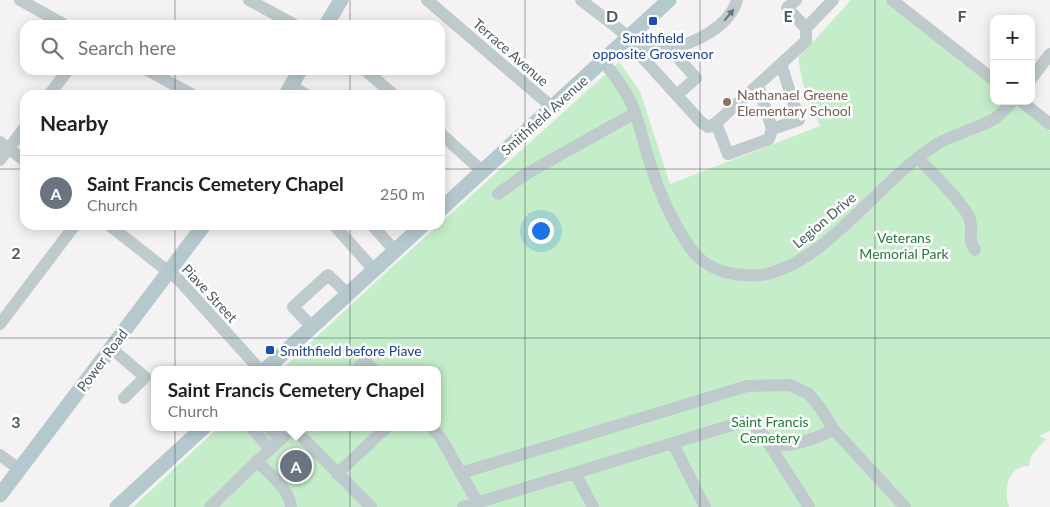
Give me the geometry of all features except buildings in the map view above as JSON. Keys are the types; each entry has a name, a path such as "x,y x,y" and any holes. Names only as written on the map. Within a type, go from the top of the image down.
{"main road":[{"path":"329,20 341,0"},
{"name":"Smithfield Avenue","path":"445,205 603,61 633,43 669,0"},
{"path":"288,90 297,75"},
{"name":"Power Road","path":"0,495 200,230"},
{"path":"269,366 418,230"},
{"path":"117,507 200,431"}],"street":[{"path":"20,0 56,20"},
{"path":"249,0 286,20"},
{"name":"Terrace Avenue","path":"427,0 552,107"},
{"path":"581,0 633,43 642,57 701,122 708,127 716,123 806,41 806,28 787,8 796,0"},
{"path":"633,43 669,48 693,41 722,24 735,8 737,0"},
{"path":"806,28 834,0"},
{"path":"892,0 990,77"},
{"path":"669,48 696,78 677,95"},
{"path":"1035,74 1050,54"},
{"name":"Legion Drive","path":"603,61 624,89 635,113 656,180 679,230 700,260 711,268 727,273 759,276 776,272 799,261 814,252 848,223 918,158 944,140 977,128 995,118 1009,105"},
{"path":"772,129 799,120 781,64"},
{"path":"53,90 64,75"},
{"path":"153,75 170,90"},
{"path":"371,75 388,90"},
{"path":"716,123 728,154 769,139 772,129 758,85"},
{"path":"1026,105 1050,124"},
{"path":"498,194 526,174 635,113"},
{"path":"0,160 4,146 20,132"},
{"path":"445,137 482,171"},
{"path":"4,146 20,158"},
{"path":"918,158 969,217 972,227 970,243 975,250"},
{"path":"0,324 71,230"},
{"name":"Piave Street","path":"115,230 179,280 256,366"},
{"path":"338,230 374,270"},
{"path":"376,230 395,251"},
{"path":"312,327 293,307 328,275 348,294"},
{"path":"111,348 145,377 124,398"},
{"path":"360,366 365,361 370,366"},
{"path":"461,473 747,386 790,385 809,394 834,430 905,507"},
{"path":"463,507 479,505 575,473 742,422 748,422 760,430 809,507"},
{"path":"770,444 780,446 796,443 834,430"},
{"path":"255,431 270,448"},
{"path":"272,431 280,440"},
{"path":"210,507 270,448 290,431"},
{"path":"297,431 371,507"},
{"path":"337,474 383,431"},
{"path":"436,431 442,438 479,505"},
{"path":"673,444 705,507"},
{"path":"0,456 20,469"},
{"path":"257,461 289,496 291,507"},
{"path":"575,473 593,507"}],"green space":[{"name":"Veterans Memorial Park","path":"851,0 884,0 990,83 990,105 1017,105 1050,131 1050,431 1039,436 1046,439 1031,456 1029,466 1022,467 1012,474 1007,487 1009,507 133,507 215,431 441,431 441,366 285,366 433,230 445,230 445,219 619,62 640,91 670,184 820,126 803,84 798,58"}],"place":[{"name":"Smithfield opposite Grosvenor","path":"653,21"},
{"name":"Nathanael Greene Elementary School","path":"727,102"},
{"name":"Smithfield before Piave","path":"270,350"},
{"name":"Saint Francis Cemetery Chapel","path":"296,466"}],"park label":[{"name":"Saint Francis Cemetery","path":"770,430"}]}
